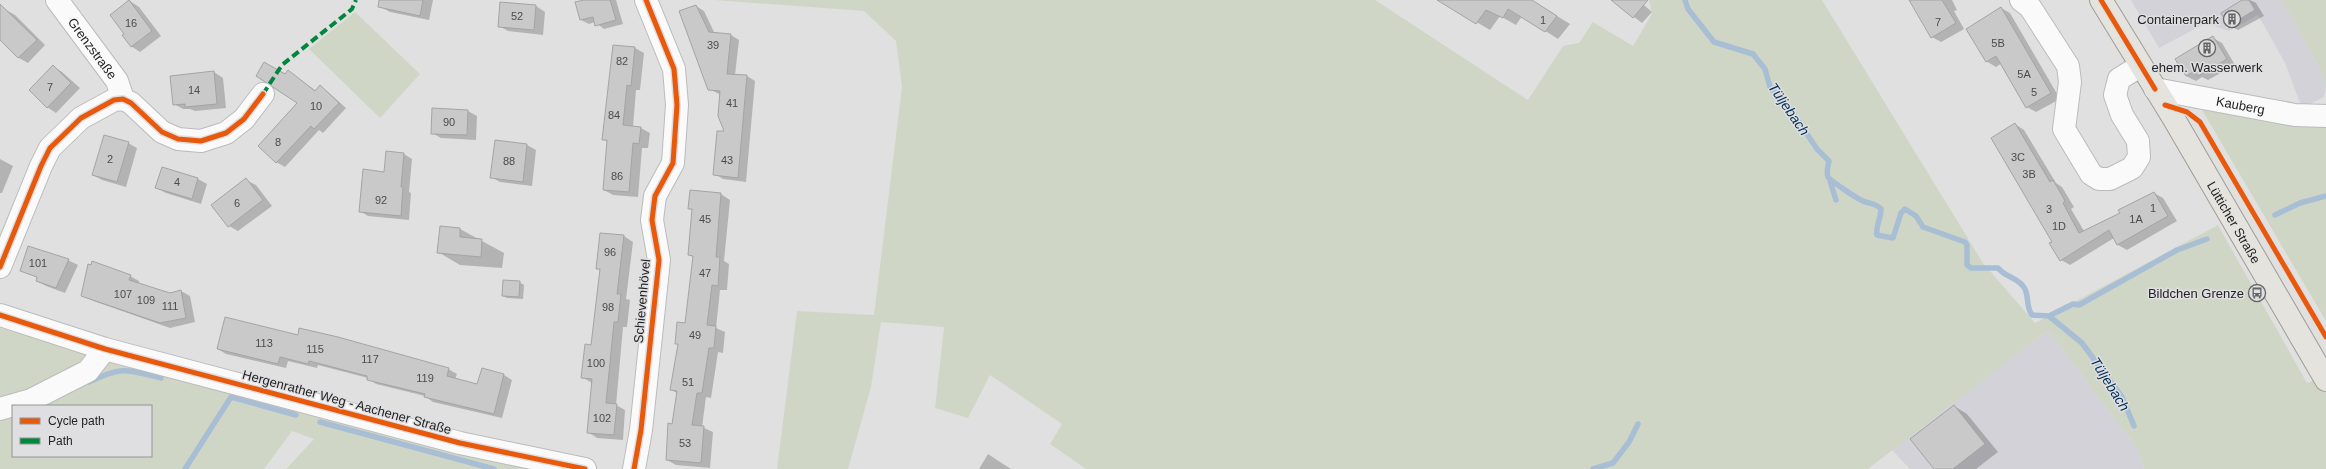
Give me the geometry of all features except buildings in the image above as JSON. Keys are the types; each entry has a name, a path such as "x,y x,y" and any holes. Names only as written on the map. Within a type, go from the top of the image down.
{"main road":[{"name":"Lütticher Straße","path":"2101,0 2326,380"}],"street":[{"name":"Grenzstraße","path":"57,0 117,81 123,99"},
{"name":"Schievenhövel","path":"634,469 641,430 659,260 652,220 655,196 673,163 677,105 674,69 646,0"},
{"path":"2021,0 2030,6 2068,66 2070,82 2064,129 2091,174 2099,179 2110,179 2132,168 2139,157 2138,141 2122,115 2115,96 2119,79 2140,66"},
{"name":"Kauberg","path":"2155,89 2295,115 2326,116"},
{"path":"0,267 41,166 50,148 82,118 114,100 123,99 131,103 162,132 178,139 201,142 226,133 244,120 263,94"},
{"name":"Hergenrather Weg - Aachener Straße","path":"0,315 105,349 460,443 585,469"},
{"path":"14,405 31,400 88,371 105,349"},
{"path":"0,409 12,406"}],"shaded area":[{"path":"2131,0 2282,0 2317,63 2326,86 2324,97 2302,108 2285,63 2258,15 2229,31 2206,23 2159,48"},
{"path":"2048,330 2139,451 2144,469 1910,469 1891,449"}],"green space":[{"path":"714,0 1375,0 1528,100 1563,46 1579,43 1593,22 1633,46 1652,14 1649,0 1822,0 1983,263 2035,323 2218,225 2307,383 2326,376 2326,469 2144,469 2139,451 2048,330 1868,469 1086,469 1050,444 1062,424 990,375 968,418 935,408 944,327 881,322 871,387 848,469 777,469 797,311 874,315 902,87 896,41 864,11"},
{"path":"2282,0 2326,0 2326,86 2317,63"},
{"path":"355,12 420,74 380,118 309,49"},
{"path":"2202,110 2296,121 2326,121 2326,321"},
{"path":"0,328 547,469 286,469 314,439 292,431 264,469 0,469"}],"waterway":[{"name":"Tüljebach","path":"1685,0 1688,9 1714,42 1753,54 1765,69 1770,87 1788,106 1817,149 1829,161 1827,171 1828,177 1858,199 1881,209 1877,235 1893,238 1901,213 1905,209 1916,216 1923,227 1965,242 1967,245 1967,265 1971,268 1998,268 2023,286 2032,315 2049,316 2082,343 2122,397 2134,426"},
{"name":"Tüljebach","path":"1830,181 1836,200"},
{"path":"2275,215 2300,203 2326,196"},
{"path":"2049,316 2073,304 2079,305 2177,250 2207,239"},
{"path":"89,382 117,371 132,371 161,378"},
{"path":"185,469 231,397 296,415"},
{"path":"320,422 494,469"},
{"path":"1593,469 1613,463 1629,442 1638,424"}],"marked path":[{"path":"263,94 282,65 352,9 356,0"}],"cycle path":[{"path":"634,469 641,430 659,260 652,220 655,196 673,163 677,105 674,69 646,0"},
{"path":"2101,0 2155,89"},
{"path":"0,267 41,166 50,148 81,118 114,100 123,99 131,103 162,132 178,139 201,141 226,133 244,119 263,94"},
{"path":"2165,105 2187,112 2200,122 2326,337"},
{"path":"0,315 105,349 460,443 585,469"}],"place":[{"name":"Containerpark","path":"2232,19"},
{"name":"ehem. Wasserwerk","path":"2207,48"},
{"name":"Bildchen Grenze","path":"2257,293"}]}
